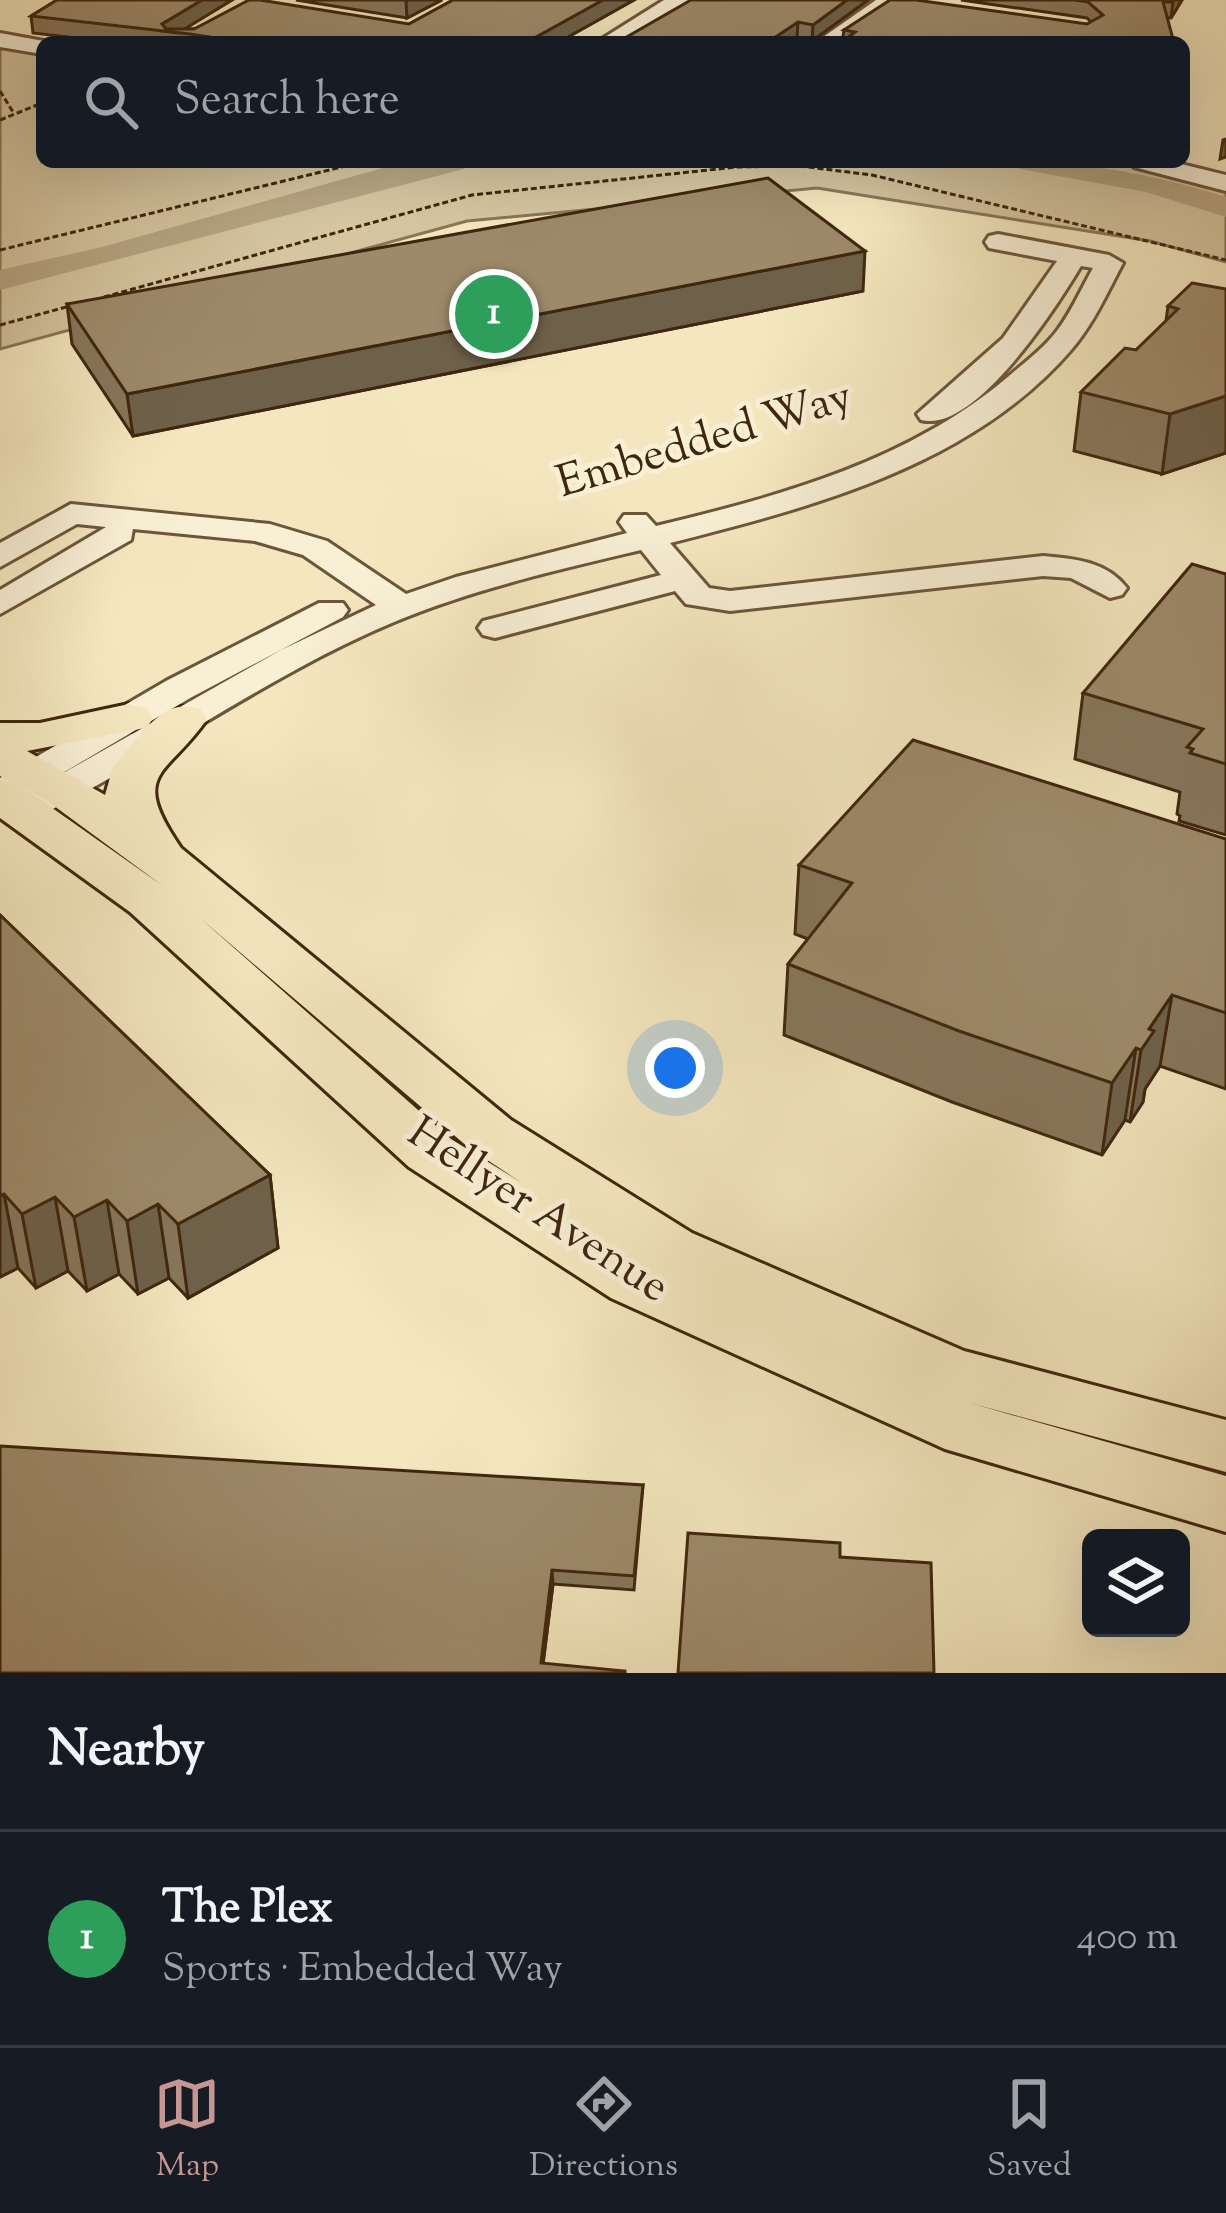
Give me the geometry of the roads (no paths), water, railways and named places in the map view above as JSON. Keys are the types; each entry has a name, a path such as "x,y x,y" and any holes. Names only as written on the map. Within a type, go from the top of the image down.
{"main road":[{"path":"0,737 40,737 129,718"},
{"path":"162,859 132,817 128,786 150,749 183,719"},
{"name":"Hellyer Avenue","path":"20,786 162,859 651,1266 948,1372 1226,1445"},
{"name":"Hellyer Avenue","path":"20,786 430,1154 969,1431 1226,1504"}],"street":[{"path":"618,36 679,0"},
{"path":"836,36 890,0 917,6"},
{"path":"0,40 36,46"},
{"path":"1190,161 1226,167"},
{"path":"1167,168 1226,183"},
{"name":"Embedded Way","path":"20,786 279,634 380,602 517,571 829,463 931,415 1002,362 1023,338 1073,257 998,242"},
{"path":"71,514 83,528 302,554"},
{"path":"0,557 71,514 258,531 380,602"},
{"path":"640,528 698,597 730,601 1043,566 1079,569 1110,588"},
{"path":"0,604 64,561 119,533"},
{"path":"495,628 684,579"},
{"name":"Embedded Way","path":"20,786 183,719 316,645 380,602"}],"waterway":[{"path":"0,280 109,255 422,168"},
{"path":"1064,168 1151,184 1226,207"}],"place":[{"name":"The Plex","path":"494,314"}]}
